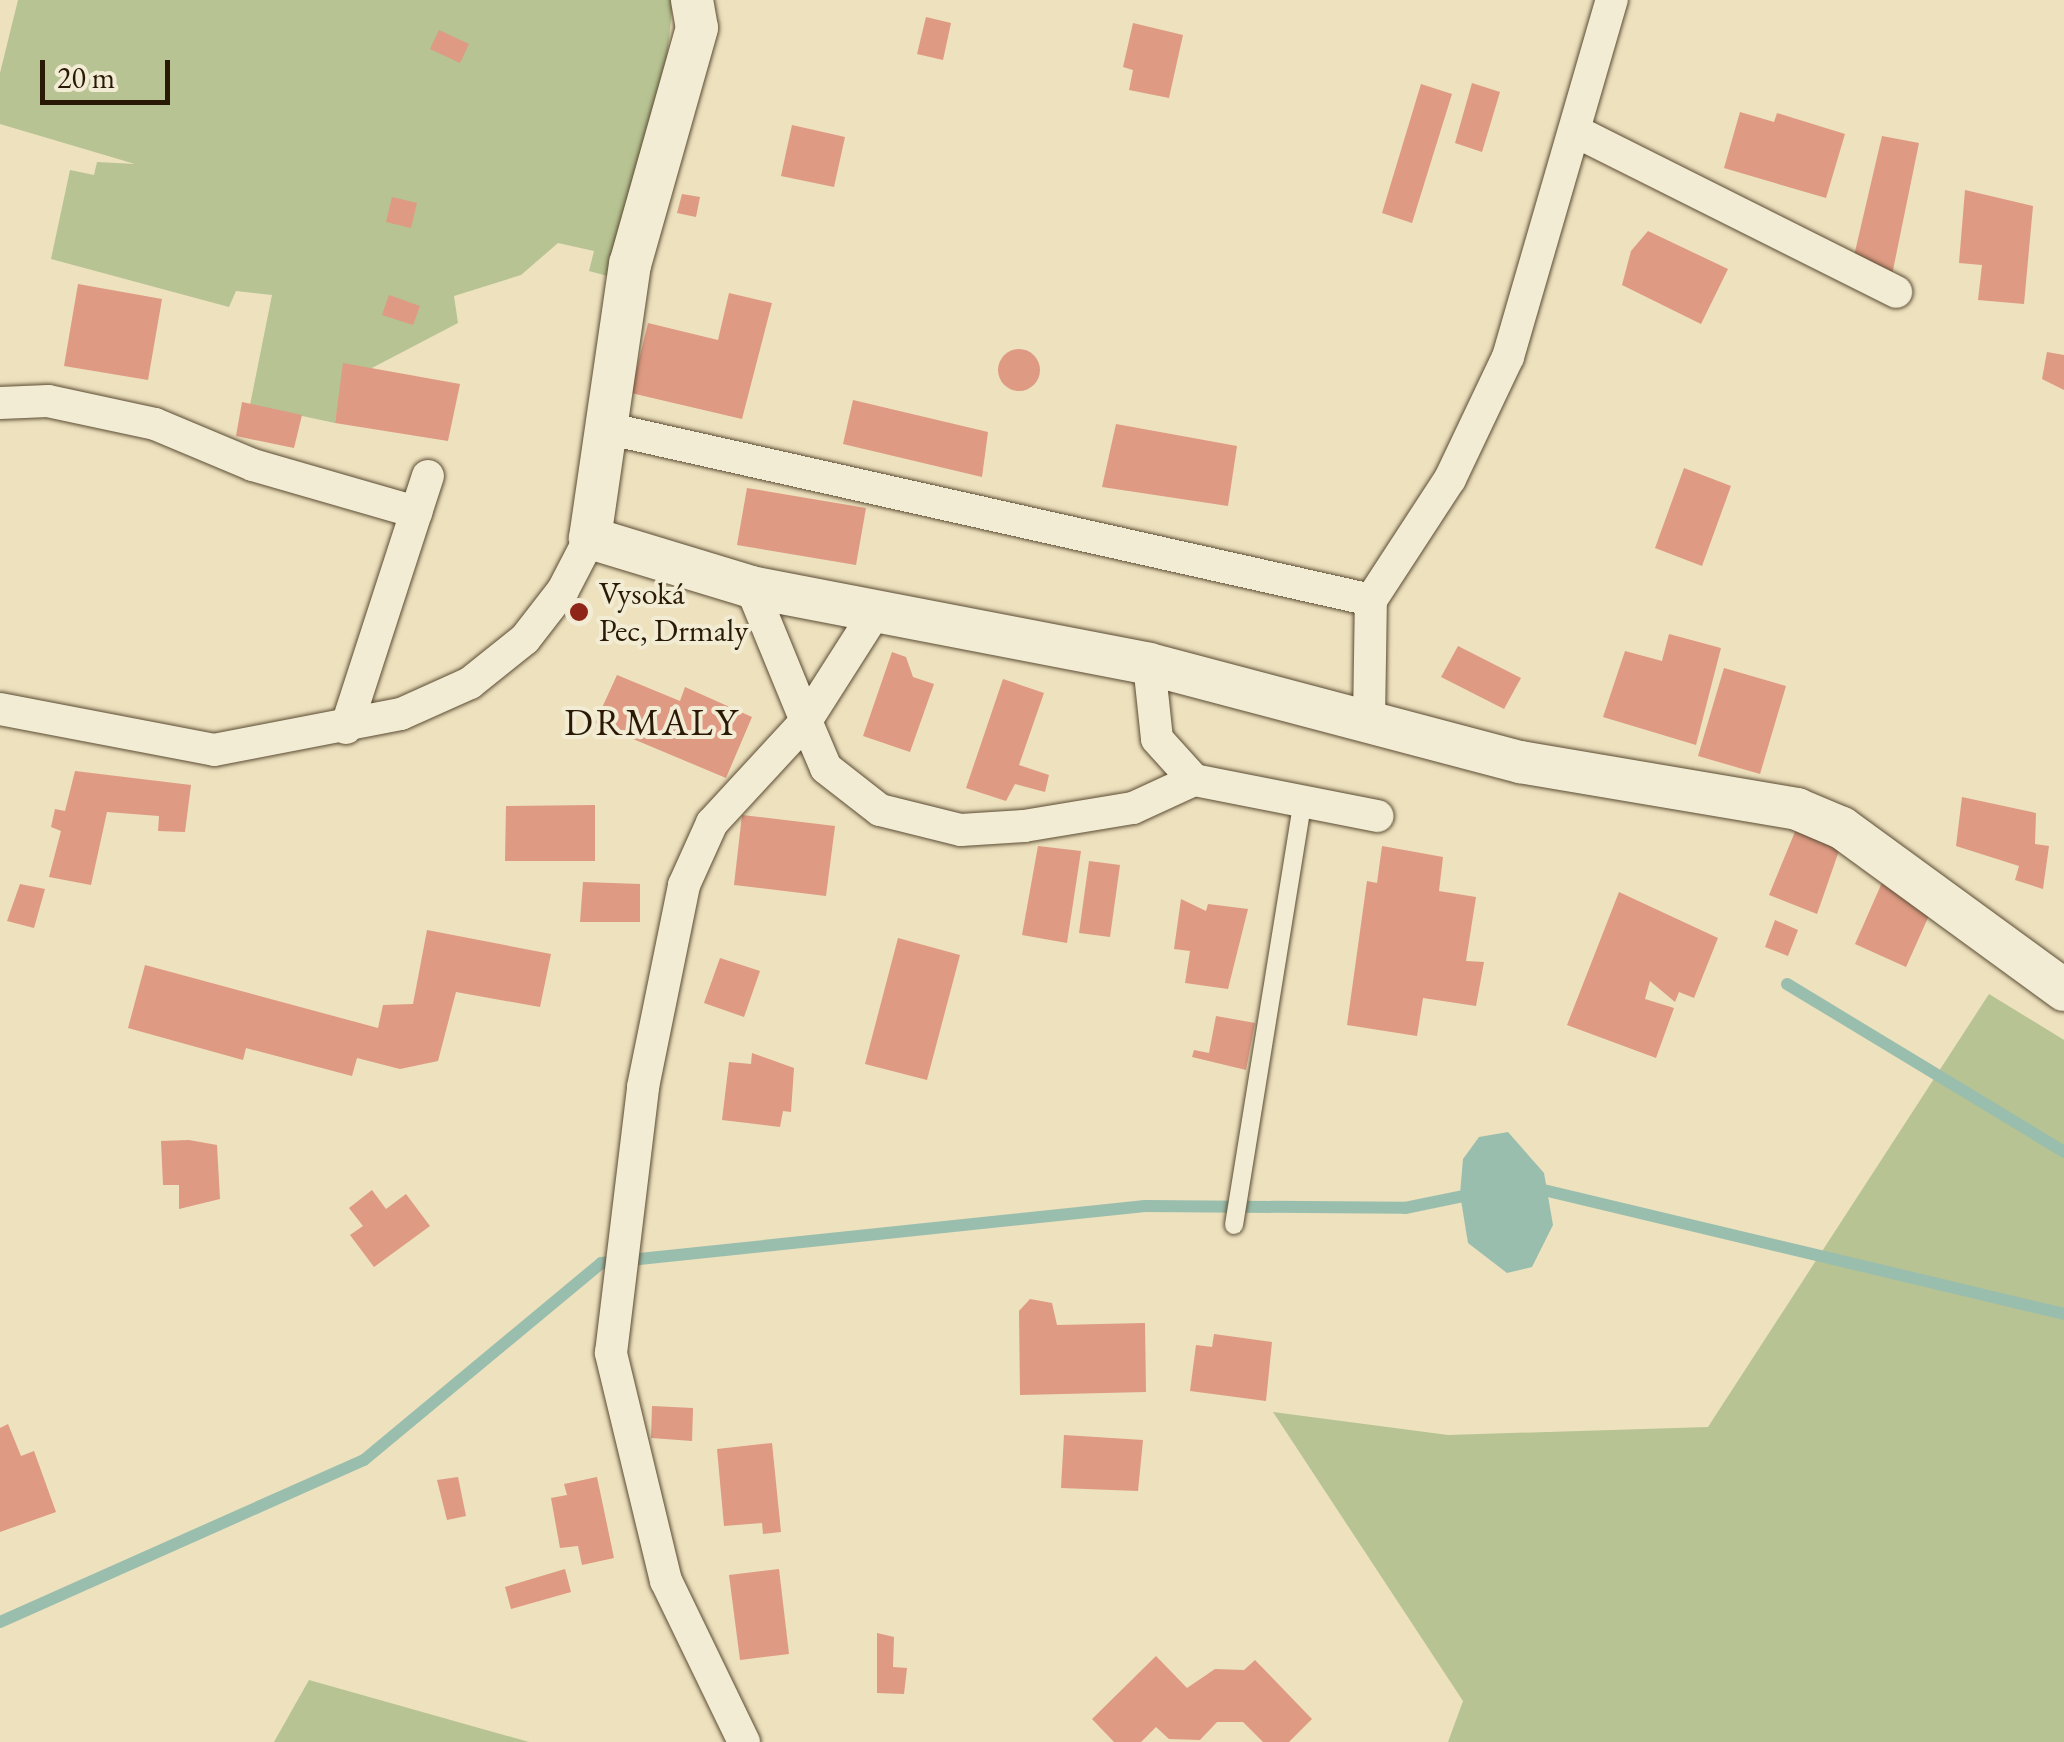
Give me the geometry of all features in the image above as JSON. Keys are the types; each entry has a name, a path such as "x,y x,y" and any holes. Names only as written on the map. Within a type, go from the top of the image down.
{"street":[{"path":"0,709 214,750 346,728 436,701 501,661 564,590 590,538 610,429 630,264 697,28 692,0"},
{"path":"1369,721 1371,600 1450,480 1508,357 1577,132 1612,0"},
{"path":"1577,132 1896,292"},
{"path":"0,403 48,400 155,424 253,465 416,512"},
{"path":"610,429 1371,600"},
{"path":"346,728 428,476"},
{"path":"590,538 750,586 1149,664 1520,762 1798,809 1842,828 2064,990"},
{"path":"750,586 826,768 880,810 961,830 1132,808 1194,780"},
{"path":"744,1742 666,1581 638,1487 611,1353 621,1260 643,1087 684,885 712,823 806,721 876,611"},
{"path":"1149,664 1156,739 1194,780 1377,816"}],"lane":[{"path":"1234,1225 1302,804"}],"green space":[{"path":"18,0 673,0 666,68 615,278 589,271 594,251 558,243 521,275 454,296 458,323 370,369 344,365 335,423 250,405 272,295 236,291 229,307 51,259 70,170 94,175 97,162 135,164 0,124 0,73"},
{"path":"1989,994 2064,1040 2064,1742 1448,1742 1463,1701 1273,1412 1448,1435 1708,1427"},
{"path":"309,1680 529,1742 274,1742"}],"shaded area":[{"path":"1508,1132 1544,1173 1553,1225 1532,1267 1507,1273 1468,1243 1460,1194 1463,1159 1479,1137"}],"building":[{"path":"926,17 951,23 943,60 917,54"},
{"path":"1133,23 1183,35 1169,98 1129,90 1133,70 1123,67"},
{"path":"439,30 469,44 460,63 430,49"},
{"path":"1472,83 1500,92 1482,152 1455,143"},
{"path":"1421,84 1452,94 1412,223 1382,213"},
{"path":"1740,112 1774,122 1777,113 1845,134 1826,198 1724,168"},
{"path":"792,125 845,137 834,187 781,176"},
{"path":"1882,136 1919,143 1892,275 1854,256"},
{"path":"1965,190 2033,206 2024,304 1978,300 1982,265 1959,263"},
{"path":"682,194 700,197 696,217 677,213"},
{"path":"392,197 417,203 411,228 386,222"},
{"path":"1648,231 1728,269 1701,324 1622,285 1631,251"},
{"path":"78,284 162,299 148,380 64,366"},
{"path":"729,293 772,303 742,419 631,393 648,323 718,340"},
{"path":"389,295 420,306 413,325 382,315"},
{"path":"1019,349 1034,355 1040,370 1034,385 1019,391 1004,385 998,370 1004,355"},
{"path":"2047,352 2064,355 2064,390 2042,379"},
{"path":"343,363 460,384 448,441 335,423"},
{"path":"853,400 988,432 982,477 843,444"},
{"path":"242,402 302,415 294,448 236,436"},
{"path":"1116,424 1237,446 1228,506 1102,487"},
{"path":"1684,468 1731,486 1702,566 1655,548"},
{"path":"747,488 866,508 856,565 737,545"},
{"path":"1669,634 1721,648 1696,745 1603,717 1625,651 1662,661"},
{"path":"1458,646 1521,678 1504,709 1441,677"},
{"path":"892,652 906,657 913,677 934,684 910,752 863,736"},
{"path":"1724,668 1786,686 1760,774 1698,756"},
{"path":"617,675 680,701 685,687 752,717 726,778 595,723"},
{"path":"1003,679 1044,693 1019,765 1049,775 1045,792 1015,784 1006,801 966,788"},
{"path":"75,771 191,785 185,832 158,831 159,816 107,812 91,885 49,877 61,831 51,827 55,809 65,811"},
{"path":"1962,797 2036,813 2035,844 2049,846 2043,889 2015,880 2019,866 1956,846"},
{"path":"595,805 595,861 505,861 506,806"},
{"path":"742,815 835,826 826,896 734,885"},
{"path":"1799,822 1841,845 1817,914 1769,895"},
{"path":"1038,846 1081,851 1067,943 1022,935"},
{"path":"1382,846 1443,857 1439,891 1476,897 1466,961 1484,962 1476,1006 1423,998 1417,1036 1347,1025 1367,881 1377,883"},
{"path":"1089,861 1120,865 1110,937 1079,933"},
{"path":"1884,878 1935,902 1906,967 1855,944"},
{"path":"583,882 640,884 640,922 580,922"},
{"path":"20,884 45,889 34,928 7,921"},
{"path":"1619,892 1718,938 1694,998 1679,992 1675,1002 1650,981 1645,999 1674,1008 1656,1058 1567,1025"},
{"path":"1181,899 1206,911 1208,904 1248,909 1228,989 1185,983 1190,951 1174,949"},
{"path":"1775,920 1798,930 1788,956 1765,947"},
{"path":"427,930 551,954 540,1007 456,992 438,1061 400,1069 357,1058 352,1076 246,1048 243,1060 128,1028 145,965 378,1028 383,1005 413,1004"},
{"path":"898,938 960,955 927,1080 865,1064"},
{"path":"720,958 760,971 744,1017 704,1003"},
{"path":"1216,1016 1255,1023 1246,1070 1192,1057 1194,1050 1209,1053"},
{"path":"752,1053 794,1068 791,1112 783,1111 780,1127 722,1120 729,1062 751,1064"},
{"path":"161,1141 217,1145 220,1199 179,1209 179,1185 163,1185"},
{"path":"372,1190 386,1209 406,1194 430,1226 374,1267 350,1235 363,1226 349,1208"},
{"path":"1030,1299 1052,1303 1057,1325 1145,1323 1146,1392 1020,1395 1019,1311"},
{"path":"1214,1334 1272,1342 1266,1401 1190,1391 1196,1345 1212,1347"},
{"path":"652,1406 693,1408 692,1441 651,1438"},
{"path":"8,1424 21,1456 34,1451 56,1512 0,1532 0,1428"},
{"path":"1064,1435 1143,1440 1138,1491 1061,1488"},
{"path":"772,1443 781,1532 763,1534 762,1523 724,1526 717,1449"},
{"path":"458,1477 466,1516 447,1520 437,1480"},
{"path":"597,1477 614,1558 582,1565 578,1546 560,1548 551,1498 567,1495 564,1484"},
{"path":"565,1569 571,1592 511,1609 505,1587"},
{"path":"779,1569 789,1654 740,1660 729,1575"},
{"path":"877,1633 894,1637 893,1667 907,1668 904,1694 877,1693"},
{"path":"1156,1656 1187,1688 1215,1669 1244,1670 1255,1660 1312,1719 1289,1742 1263,1742 1243,1722 1217,1722 1200,1740 1169,1739 1156,1727 1141,1742 1114,1742 1092,1719"}],"waterway":[{"path":"1787,984 2064,1152"},
{"path":"1531,1187 2064,1314"},
{"path":"0,1622 364,1460 601,1263 1145,1206 1405,1208 1473,1194"}],"place":[{"name":"Vysoká Pec, Drmaly","path":"579,612"}],"district":[{"name":"DRMALY","path":"652,722"}]}
